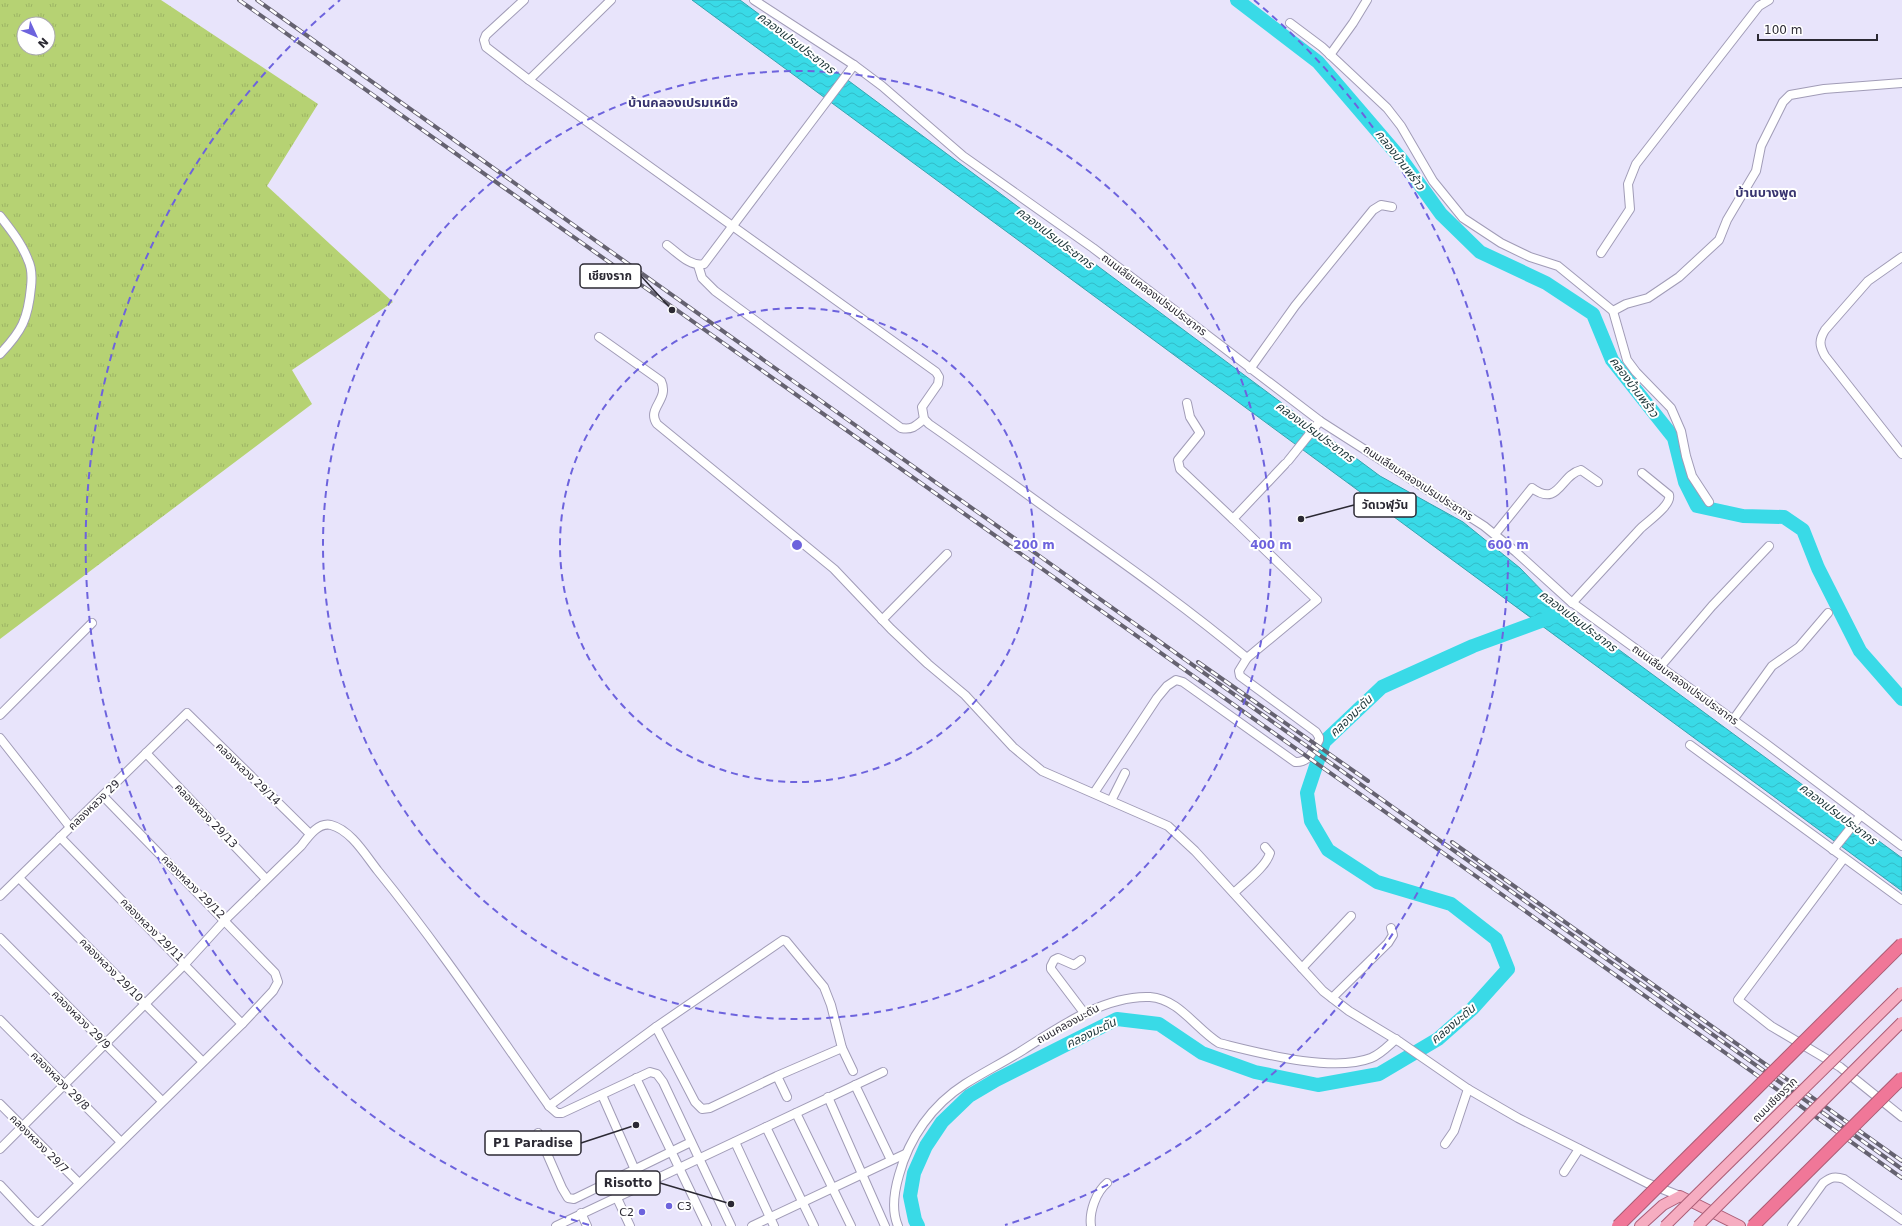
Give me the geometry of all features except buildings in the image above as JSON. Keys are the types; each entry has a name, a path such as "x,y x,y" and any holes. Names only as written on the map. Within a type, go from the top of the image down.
{"highway":[{"path":"1618,1226 1902,944"},
{"path":"1753,1226 1902,1078"}],"main road":[{"name":"ถนนเชียงราก","path":"1665,1226 1902,992"},
{"path":"1698,1226 1902,1022"},
{"path":"1640,1226 1663,1205 1680,1196 1740,1226"}],"street":[{"path":"524,0 486,35 484,40 486,47 529,80 936,372 939,378 938,384 922,407 924,419 1174,599 1247,658"},
{"path":"529,80 611,0"},
{"name":"ถนนเลียบคลองเปรมประชากร","path":"754,0 854,65 882,86 963,156 1092,248 1250,369 1318,424 1469,516 1495,534 1572,603 1732,720 1859,818 1902,846"},
{"path":"1330,55 1349,30 1366,0"},
{"path":"1600,253 1630,209 1628,184 1636,164 1757,3 1769,0"},
{"path":"1290,24 1330,55 1387,108 1401,126 1433,181 1463,218 1501,243 1530,257 1558,266 1613,311 1627,360 1643,380 1672,408 1679,425 1692,476 1708,502"},
{"path":"667,245 690,262 698,265 704,264 854,65"},
{"path":"1613,311 1626,304 1648,298 1679,278 1719,240 1727,220 1757,169 1761,146 1765,137 1783,102 1790,95 1824,89 1902,83"},
{"path":"1250,369 1295,306 1373,210 1381,205 1392,207"},
{"path":"0,216 16,237 29,261 32,275 29,307 25,321 12,341 0,354"},
{"path":"1902,257 1868,282 1825,330 1820,339 1820,344 1825,356 1902,454"},
{"path":"698,265 702,278 715,291 901,428 908,429 915,427 924,419"},
{"path":"599,338 661,381 664,390 653,418 657,424 829,564 882,620 928,664 965,695 1012,747 1028,761 1042,771 1168,826 1195,851 1302,968 1332,998 1468,1089 1518,1118 1579,1149 1647,1183 1680,1196"},
{"path":"1094,793 1157,698 1167,686 1176,680 1183,682 1295,762 1306,761 1319,740 1319,736 1240,676 1240,667 1247,658 1316,600 1180,469 1177,464 1200,433 1190,417 1187,403"},
{"path":"1233,519 1288,460 1318,424"},
{"path":"1495,534 1532,488 1540,494 1549,495 1575,473 1581,470 1598,482"},
{"path":"1572,603 1640,528 1652,519 1668,502 1669,496 1642,473"},
{"path":"1660,667 1712,606 1769,546"},
{"path":"882,620 947,554"},
{"path":"1732,720 1772,666 1799,647 1828,613"},
{"path":"0,715 92,623"},
{"name":"คลองหลวง 29","path":"0,896 187,713"},
{"name":"คลองหลวง 29/14","path":"187,713 310,834"},
{"path":"0,738 70,827"},
{"path":"1690,745 1834,848 1844,858 1901,897"},
{"name":"คลองหลวง 29/13","path":"146,753 266,879"},
{"path":"1111,801 1125,773"},
{"name":"คลองหลวง 29/12","path":"102,796 276,973 278,982 273,991 242,1024"},
{"path":"1834,848 1859,818"},
{"path":"0,1149 186,964 225,920 289,858 310,834 322,826 329,824 338,827 350,838 408,909 465,985 549,1106 557,1113 562,1113 650,1072 657,1074 663,1082 731,1226"},
{"name":"คลองหลวง 29/11","path":"60,837 186,964 242,1024"},
{"path":"1234,893 1267,860 1270,853 1265,847"},
{"path":"1844,858 1738,1000 1771,1026 1840,1067 1902,1117"},
{"name":"คลองหลวง 29/10","path":"19,878 202,1062"},
{"path":"1302,968 1351,916"},
{"path":"1332,998 1388,943 1393,935 1391,928"},
{"name":"คลองหลวง 29/9","path":"0,938 162,1101"},
{"path":"549,1106 656,1027 783,940 786,941 824,988 831,1005 842,1048 853,1071"},
{"path":"1081,960 1074,965 1058,958 1054,960 1051,969 1085,1014"},
{"name":"ถนนคลองมะดัน","path":"898,1226 894,1199 905,1154 916,1134 931,1114 964,1084 1085,1014 1106,1004 1150,997 1162,999 1174,1005 1208,1036 1219,1043 1272,1055 1329,1064 1354,1062 1371,1058 1398,1041"},
{"name":"คลองหลวง 29/8","path":"0,1020 121,1142"},
{"path":"0,1185 36,1222 40,1222 242,1024"},
{"path":"656,1027 695,1102 702,1109 710,1108 777,1076 842,1048"},
{"path":"556,1226 581,1213 680,1169 883,1072"},
{"path":"777,1076 787,1097"},
{"path":"636,1078 707,1226"},
{"path":"855,1085 892,1160"},
{"path":"1445,1144 1454,1131 1468,1089"},
{"path":"602,1094 635,1170"},
{"path":"828,1097 886,1226"},
{"name":"คลองหลวง 29/7","path":"0,1104 79,1183"},
{"path":"796,1113 851,1226"},
{"path":"766,1127 814,1226"},
{"path":"538,1133 562,1188 568,1198 574,1199 672,1153 691,1142"},
{"path":"735,1142 774,1226"},
{"path":"1564,1172 1579,1149"},
{"path":"752,1226 905,1154"},
{"path":"1792,1226 1823,1184 1829,1178 1836,1177 1844,1179 1902,1220"},
{"path":"1091,1226 1090,1220 1097,1197 1100,1189 1107,1183"},
{"path":"617,1198 630,1226"},
{"path":"581,1213 587,1226"}],"green space":[{"path":"0,0 161,0 318,104 267,186 393,302 292,370 312,404 0,639"}],"water":[{"name":"คลองเปรมประชากร","path":"692,0 740,0 1380,476 1463,522 1520,568 1550,599 1902,858 1902,891"}],"waterway":[{"name":"คลองบ้านพร้าว","path":"1237,0 1318,62 1402,160 1441,214 1480,252 1546,283 1593,314 1612,360 1674,438 1685,482 1697,506 1743,516 1784,517 1803,530 1818,568 1860,651 1902,699"},
{"name":"คลองมะดัน","path":"918,1226 915,1220 910,1196 914,1173 926,1146 942,1122 969,1096 996,1080 1117,1019 1159,1024 1202,1053 1255,1072 1318,1085 1379,1074 1438,1039 1472,1009 1508,969 1496,939 1451,904 1377,882 1328,850 1311,821 1307,793 1324,742 1382,687 1473,646 1552,617"}],"railway":[{"path":"239,0 1902,1178"},
{"path":"257,0 1902,1169"},
{"path":"1198,662 1368,781"},
{"path":"1452,842 1902,1161"}],"place":[{"name":"เชียงราก","path":"672,310"},
{"name":"วัดเวฬุวัน","path":"1301,519"},
{"name":"P1 Paradise","path":"636,1125"},
{"name":"Risotto","path":"731,1204"},
{"name":"C3","path":"669,1206"},
{"name":"C2","path":"642,1212"}],"district":[{"name":"บ้านคลองเปรมเหนือ","path":"683,102"},
{"name":"บ้านบางพูด","path":"1766,192"}]}
